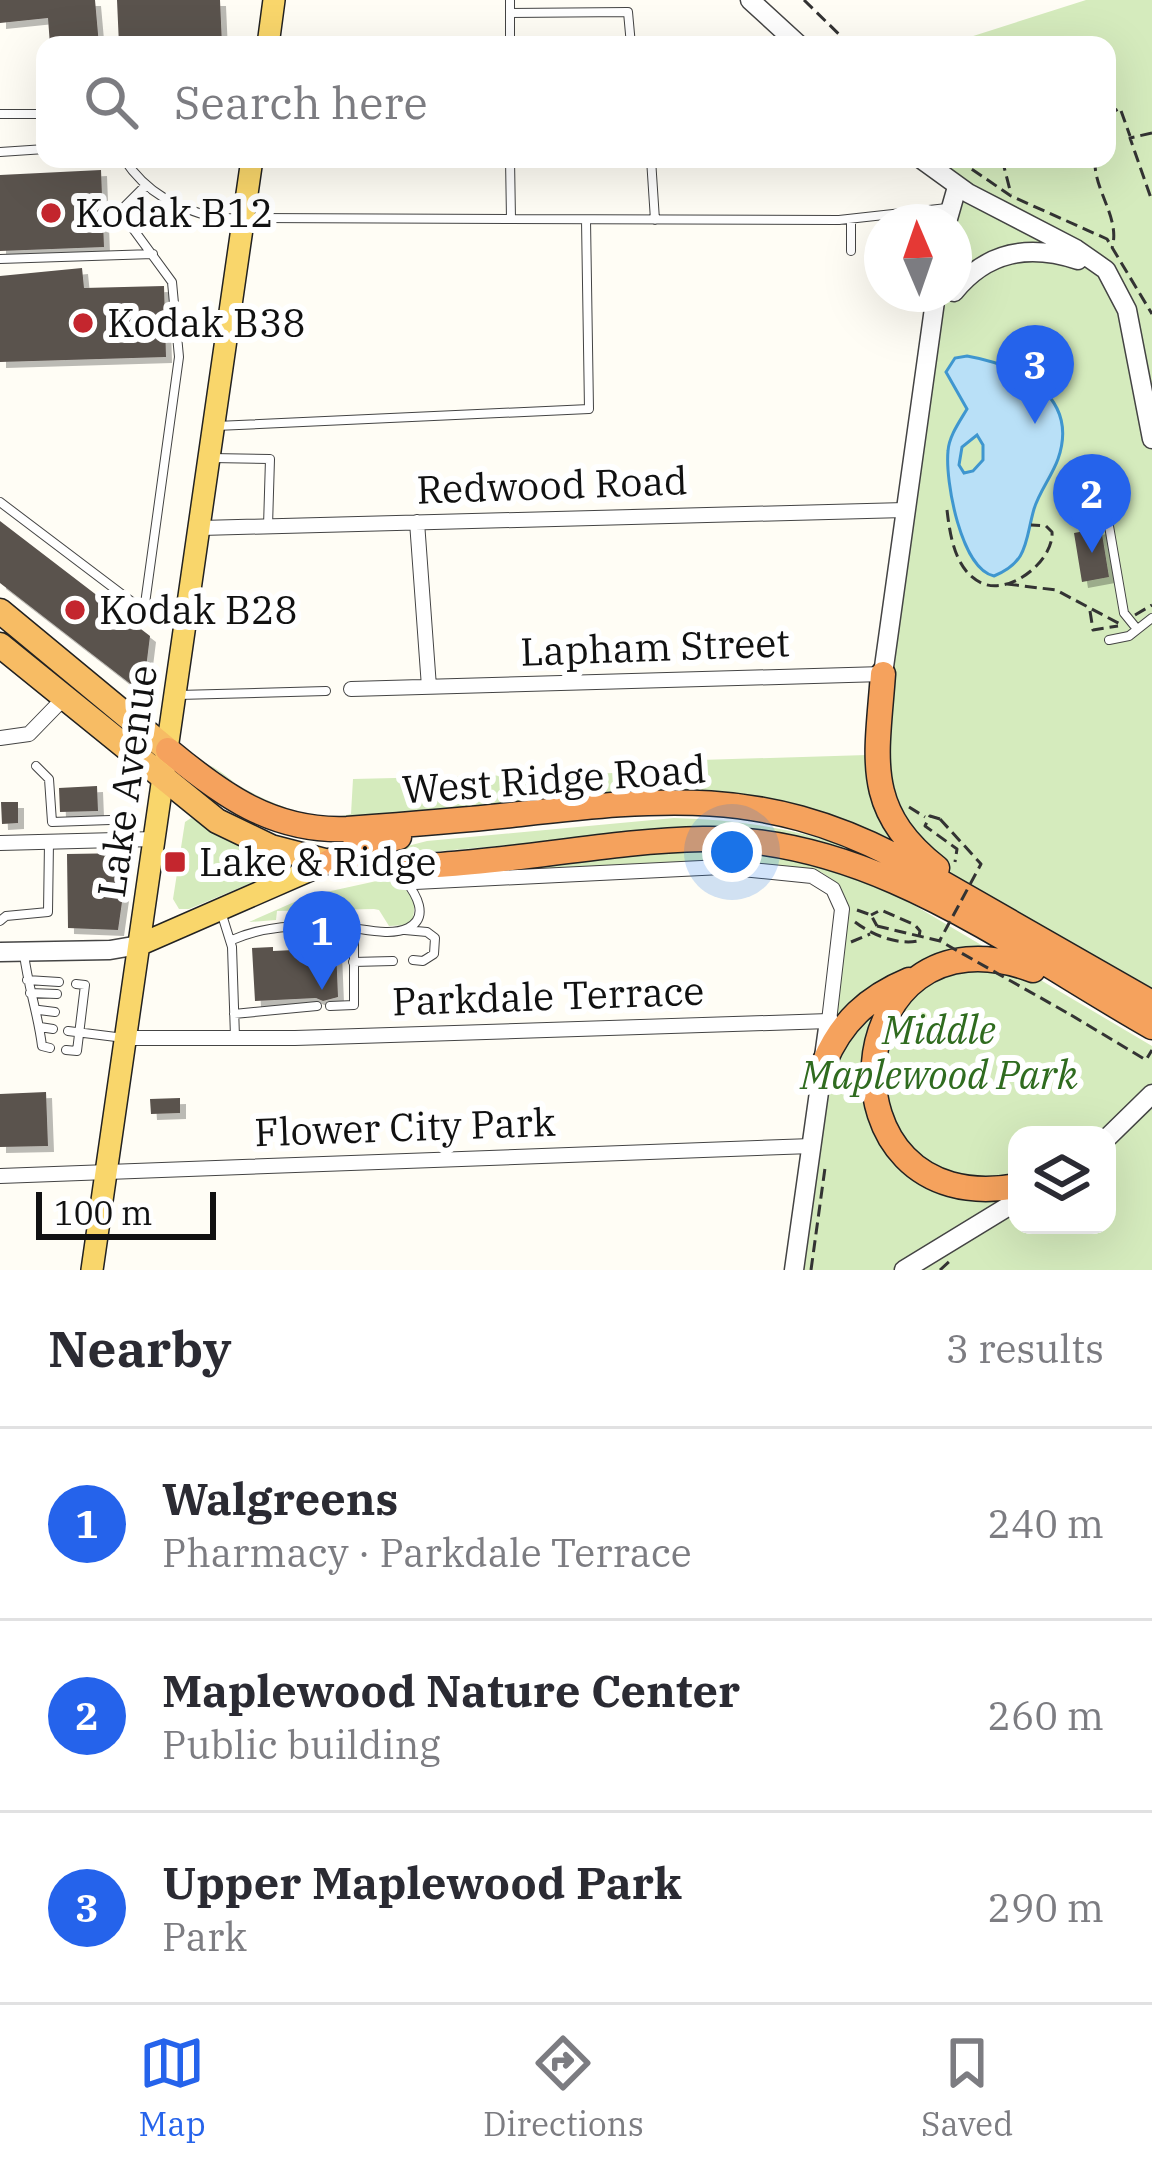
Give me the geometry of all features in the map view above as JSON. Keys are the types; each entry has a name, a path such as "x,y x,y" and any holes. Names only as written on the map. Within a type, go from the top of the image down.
{"highway":[{"name":"West Ridge Road","path":"0,611 228,798 263,816 302,827 347,829 665,800 773,810 876,847 1048,944 1143,1010"},
{"name":"West Ridge Road","path":"0,645 200,810 242,836 281,851 376,866 697,839 784,845 889,877 1143,1010"},
{"path":"883,674 875,770 896,826 940,870 1048,944"},
{"path":"328,862 362,846 514,815"},
{"path":"376,866 404,879"},
{"path":"941,953 884,1019 872,1060 876,1106 898,1147 938,1178 980,1189 1008,1187"},
{"path":"824,1064 840,1031 863,1005 941,953 1013,963 1143,1010"}],"main road":[{"path":"269,36 274,0"},
{"name":"Lake Avenue","path":"92,1270 250,168"},
{"path":"139,945 328,862"}],"street":[{"path":"750,0 789,36"},
{"path":"933,168 957,187 1076,249 1110,276 1129,318 1152,439"},
{"path":"952,204 957,187"},
{"path":"972,275 983,264 1022,251 1061,255 1110,276"},
{"path":"883,674 933,312"},
{"path":"929,339 943,312"},
{"name":"Redwood Road","path":"201,528 905,510"},
{"path":"418,522 429,687"},
{"name":"Lapham Street","path":"351,689 883,674"},
{"path":"0,738 29,734 64,698"},
{"path":"0,843 154,839"},
{"path":"404,879 734,867 806,874 830,886 840,900 843,918 794,1270"},
{"path":"0,952 139,945"},
{"name":"Parkdale Terrace","path":"125,1038 830,1021"},
{"path":"1116,1129 1152,1094"},
{"name":"Flower City Park","path":"0,1176 812,1146"},
{"path":"904,1270 1008,1206"}],"lane":[{"path":"510,0 510,36"},
{"path":"510,13 628,12 630,36"},
{"path":"0,115 36,114"},
{"path":"0,152 36,150"},
{"path":"132,168 146,185 180,209 216,218 864,219"},
{"path":"510,168 512,219"},
{"path":"652,168 655,220"},
{"path":"0,502 144,611 179,357 172,282 121,211 146,185"},
{"path":"213,426 589,409 586,220"},
{"path":"851,220 851,250"},
{"path":"0,259 154,254"},
{"path":"209,458 270,459 268,526"},
{"path":"1109,526 1126,623 1137,629"},
{"path":"1109,640 1129,636 1152,617"},
{"path":"176,695 326,691"},
{"path":"36,766 49,779 52,822 110,820"},
{"path":"0,921 6,916 48,912 49,842"},
{"path":"403,930 420,913 418,900 404,879"},
{"path":"220,911 232,940 235,1037"},
{"path":"232,940 255,929 354,928 420,930 435,938 434,954 423,961 413,960"},
{"path":"330,1006 354,1005 354,928"},
{"path":"24,952 28,993 39,1010 42,1046 50,1048"},
{"path":"352,962 393,961"},
{"path":"27,980 59,982"},
{"path":"66,1050 77,1051 78,996 85,985 76,984"},
{"path":"28,993 57,994"},
{"path":"234,1014 317,1006"},
{"path":"39,1010 55,1012"},
{"path":"40,1028 52,1029"},
{"path":"74,1032 125,1038"}],"path":[{"path":"804,0 841,36"},
{"path":"1116,110 1120,108 1152,201"},
{"path":"1130,138 1152,133"},
{"path":"1004,168 1011,196"},
{"path":"1094,168 1114,229 1112,248"},
{"path":"947,510 950,538 965,568 986,584 1047,588 1126,623"},
{"path":"1006,584 1025,574 1052,547 1050,529 1031,525"},
{"path":"1090,609 1093,630 1126,623 1152,605"},
{"path":"904,810 912,806 926,818 926,828 958,851 956,862"},
{"path":"926,818 940,819 981,864 941,953"},
{"path":"857,910 871,914 877,926 1071,1016 1146,1060 1152,1050"},
{"path":"854,921 870,934 917,941 920,932 915,925 884,911 871,914"},
{"path":"851,940 870,934"},
{"path":"811,1270 825,1162"}],"green space":[{"path":"1086,0 1152,0 1152,1003 940,870 877,780 934,312 972,312 972,204 957,204 957,187 933,168 1116,168 1116,36 973,36"},
{"path":"867,755 898,845 824,813 711,791 653,789 351,824 300,812 351,814 353,779 699,771 700,760"},
{"path":"191,818 274,861 275,869 189,909 179,909 173,899 185,822"},
{"path":"674,818 777,828 877,857 805,837 716,827 361,858 427,841"},
{"name":"Middle Maplewood Park","path":"692,849 767,853 822,864 880,885 1152,1046 1152,1270 794,1270 845,897 837,883 821,872 745,861 414,875"},
{"path":"395,877 415,901 413,920 407,925 389,926 374,909 277,911 276,920 249,922 308,896"}],"water":[{"path":"955,358 987,360 1024,376 1053,401 1060,418 1063,437 1058,459 1036,503 1024,549 1014,564 994,576 972,558 953,502 949,445 967,409 946,372","holes":["977,435 983,460 964,473 959,465 962,447"]}],"building":[{"path":"0,0 95,0 98,36 49,36 48,18 0,23"},
{"path":"117,0 220,0 222,36 119,36"},
{"name":"Kodak B12","path":"101,170 104,247 0,251 0,175"},
{"name":"Kodak B38","path":"82,268 84,288 164,286 166,357 0,362 0,276"},
{"name":"Kodak B28","path":"0,521 150,636 147,691 141,692 0,583"},
{"path":"1101,528 1109,577 1082,582 1074,533"},
{"path":"97,786 98,811 60,812 59,788"},
{"path":"1,802 18,802 18,823 2,824"},
{"path":"129,853 118,930 68,928 67,854"},
{"path":"273,947 273,951 336,948 338,997 255,1001 252,948"},
{"path":"46,1092 48,1146 0,1147 0,1094"},
{"path":"180,1098 180,1113 151,1114 150,1099"}],"place":[{"name":"Kodak B12","path":"51,213"},
{"name":"Kodak B38","path":"83,323"},
{"name":"Upper Maplewood Park","path":"1035,424"},
{"name":"Maplewood Nature Center","path":"1092,553"},
{"name":"Kodak B28","path":"75,610"},
{"name":"Lake & Ridge","path":"175,862"},
{"name":"Walgreens","path":"322,990"}]}
